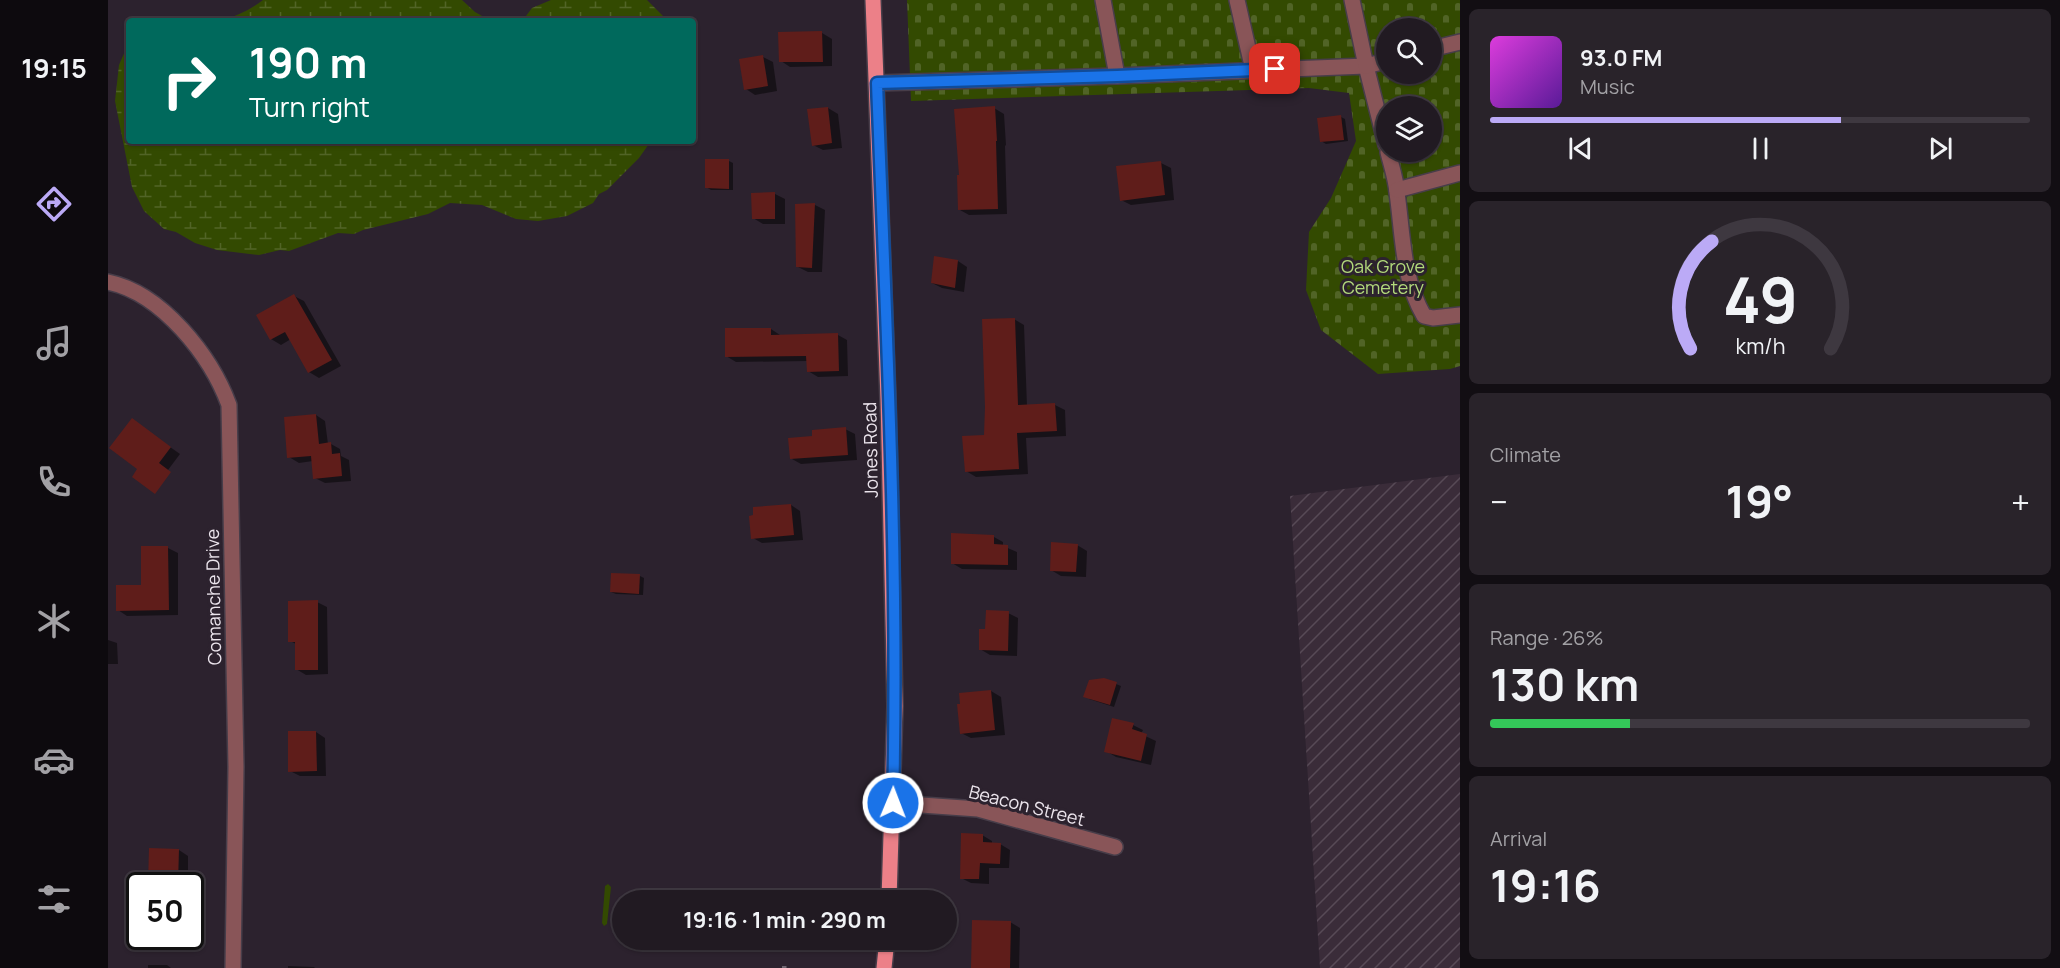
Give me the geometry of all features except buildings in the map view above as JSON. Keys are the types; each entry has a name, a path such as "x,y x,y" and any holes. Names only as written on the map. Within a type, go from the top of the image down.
{"main road":[{"name":"Jones Road","path":"873,0 891,508 895,706 890,890"},
{"path":"884,968 886,950"}],"street":[{"path":"1103,0 1117,76"},
{"path":"1237,0 1253,70"},
{"path":"1352,0 1376,106"},
{"path":"1442,46 1460,42"},
{"path":"877,83 1117,76 1366,66 1376,64"},
{"path":"1390,162 1397,190 1402,246 1413,298 1424,316 1433,318 1460,315"},
{"path":"1397,190 1460,174"},
{"name":"Comanche Drive","path":"108,282 133,290 160,308 194,344 221,384 229,405 236,767 233,968"},
{"name":"Beacon Street","path":"893,803 978,809 1115,848"}],"shaded area":[{"path":"1460,474 1460,968 1320,968 1290,496"}],"green space":[{"path":"263,0 462,0 486,18 228,18"},
{"path":"551,0 647,0 665,18 522,18 532,8"},
{"name":"Oak Grove Cemetery","path":"907,0 1460,0 1460,366 1450,369 1378,374 1321,330 1306,290 1309,232 1331,198 1356,141 1349,93 1309,88 911,101"},
{"path":"126,49 126,144 649,144 639,158 607,190 599,194 593,203 567,216 538,221 516,219 482,205 450,203 428,214 354,234 338,233 289,251 280,250 259,255 217,250 164,229 144,211 132,187 115,101 119,65"},
{"path":"608,884 611,887 607,924 604,926 602,923 605,886"}],"route":[{"path":"893,803 895,706 891,508 877,83 1275,69"}]}
